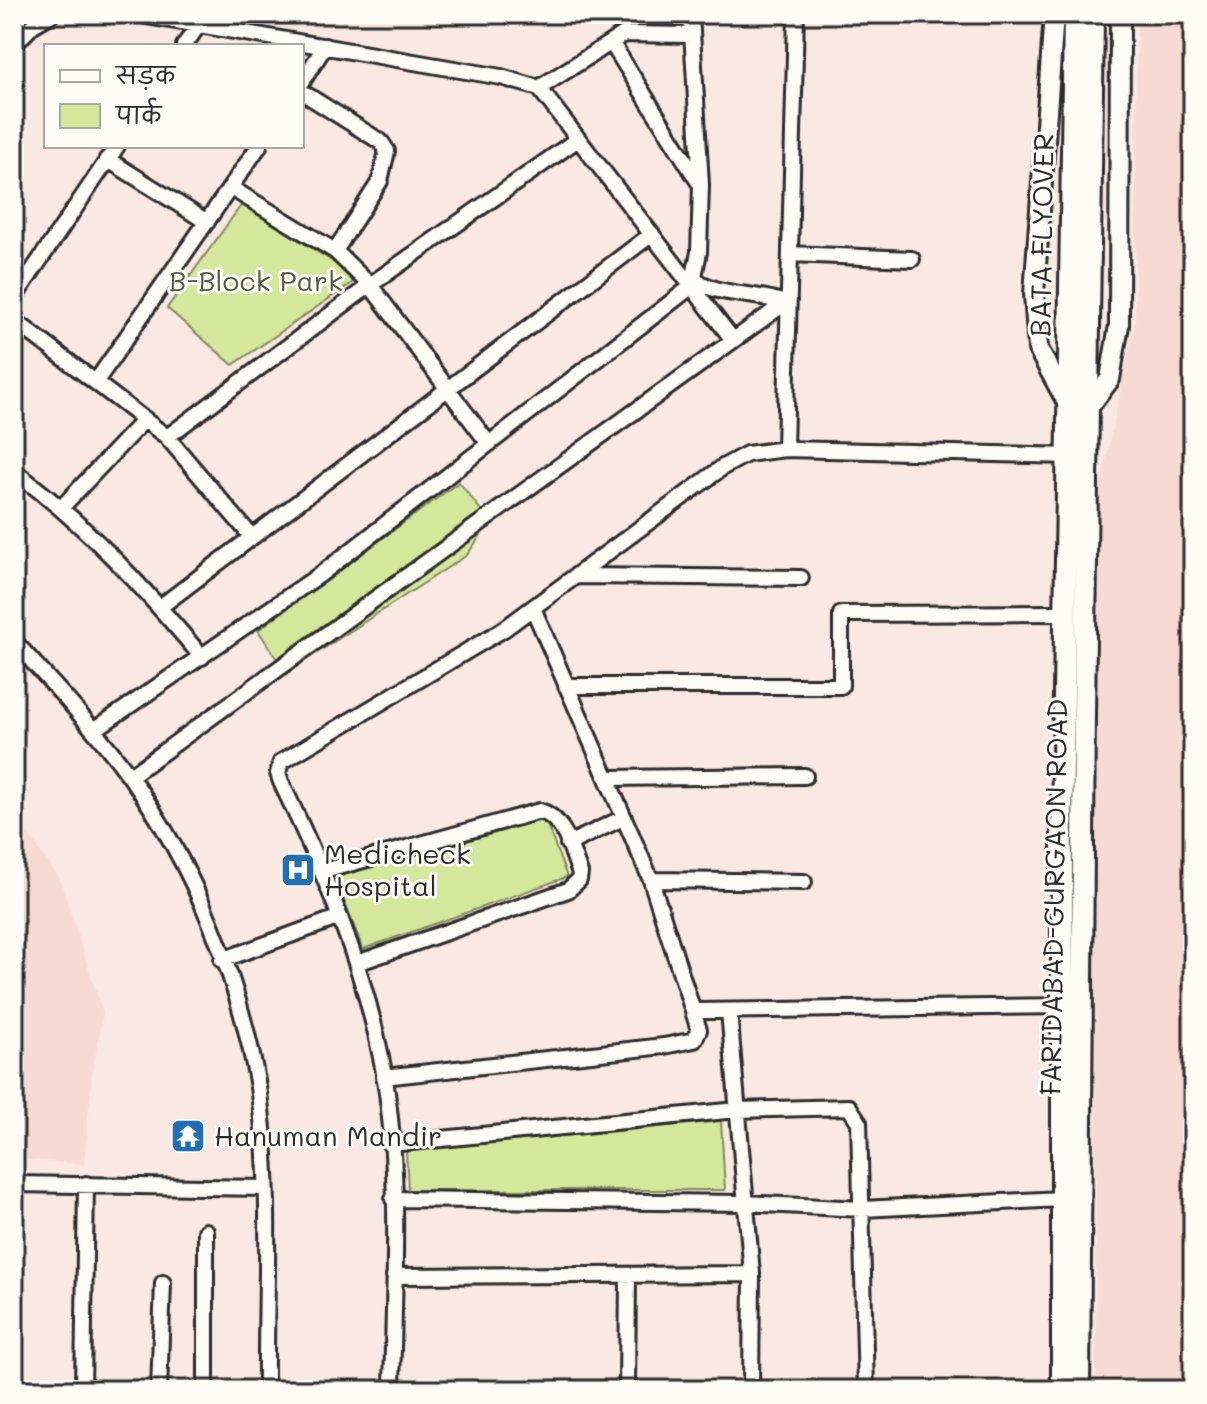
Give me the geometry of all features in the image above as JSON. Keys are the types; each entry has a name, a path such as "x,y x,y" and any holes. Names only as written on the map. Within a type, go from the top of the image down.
{"main road":[{"name":"BATA FLYOVER","path":"1068,456 1074,14"},
{"name":"BATA FLYOVER","path":"1091,404 1093,14"},
{"name":"FARIDABAD-GURGAON ROAD","path":"1062,1390 1062,1199 1091,404"},
{"name":"FARIDABAD-GURGAON ROAD","path":"1068,456 1065,613 1079,1390"}],"street":[{"path":"14,45 33,25 52,14"},
{"path":"135,14 501,77 539,88 693,283 733,340"},
{"path":"94,730 321,574 693,283 699,252 701,185 691,14"},
{"path":"785,449 796,14"},
{"path":"1054,14 1034,294 1038,349 1068,404"},
{"path":"1091,404 1110,379 1119,325 1120,14"},
{"path":"185,44 199,24"},
{"path":"539,88 624,34 692,35"},
{"path":"611,42 701,185"},
{"path":"304,79 325,46"},
{"path":"304,93 381,142 387,151 388,161 380,181 335,251"},
{"path":"167,437 370,285 578,139"},
{"path":"14,298 115,148"},
{"path":"97,380 258,148"},
{"path":"107,159 207,222"},
{"path":"231,188 335,251 370,285 489,444"},
{"path":"160,607 652,234"},
{"path":"790,254 912,259"},
{"path":"693,283 716,292 767,296 787,302"},
{"path":"130,776 787,302"},
{"path":"14,320 97,380 167,437 252,537"},
{"path":"62,507 145,419"},
{"path":"392,1390 393,1199 384,1077 357,963 324,871 281,782 278,773 281,762 533,608 723,467 747,454 785,449 1089,457"},
{"path":"14,471 62,507 125,566 202,657"},
{"path":"578,576 801,578"},
{"path":"384,1077 694,1040 699,1030 651,880 533,608"},
{"path":"566,686 841,686 841,614 1065,613"},
{"path":"14,641 94,730 130,776 194,889 247,1033 255,1075 265,1188 266,1390"},
{"path":"607,778 805,776"},
{"path":"324,871 540,811 554,817 580,873 579,880 568,890 357,963"},
{"path":"568,844 623,818"},
{"path":"651,880 804,882"},
{"path":"222,960 340,917"},
{"path":"694,1011 1071,1006"},
{"path":"729,1011 752,1274 751,1390"},
{"path":"390,1144 737,1110 840,1105 855,1112 859,1122 866,1390"},
{"path":"14,1184 265,1188"},
{"path":"83,1390 86,1184"},
{"path":"393,1199 745,1203 862,1209 1062,1199"},
{"path":"206,1231 206,1390"},
{"path":"394,1276 752,1274"},
{"path":"627,1390 628,1275"},
{"path":"159,1390 163,1283"}],"shaded area":[{"path":"1137,14 1193,14 1193,1390 1096,1390 1094,516 1135,321"},
{"path":"14,814 60,879 103,1013 92,1075 84,1164 14,1159"}],"green space":[{"name":"B-Block Park","path":"242,204 359,278 233,365 167,308"},
{"path":"459,482 490,522 467,555 286,673 258,630"},
{"path":"544,817 567,877 363,949 334,875"},
{"path":"721,1121 725,1190 408,1190 406,1151"}],"place":[{"name":"Medicheck Hospital","path":"298,870"},
{"name":"Hanuman Mandir","path":"188,1136"}]}
